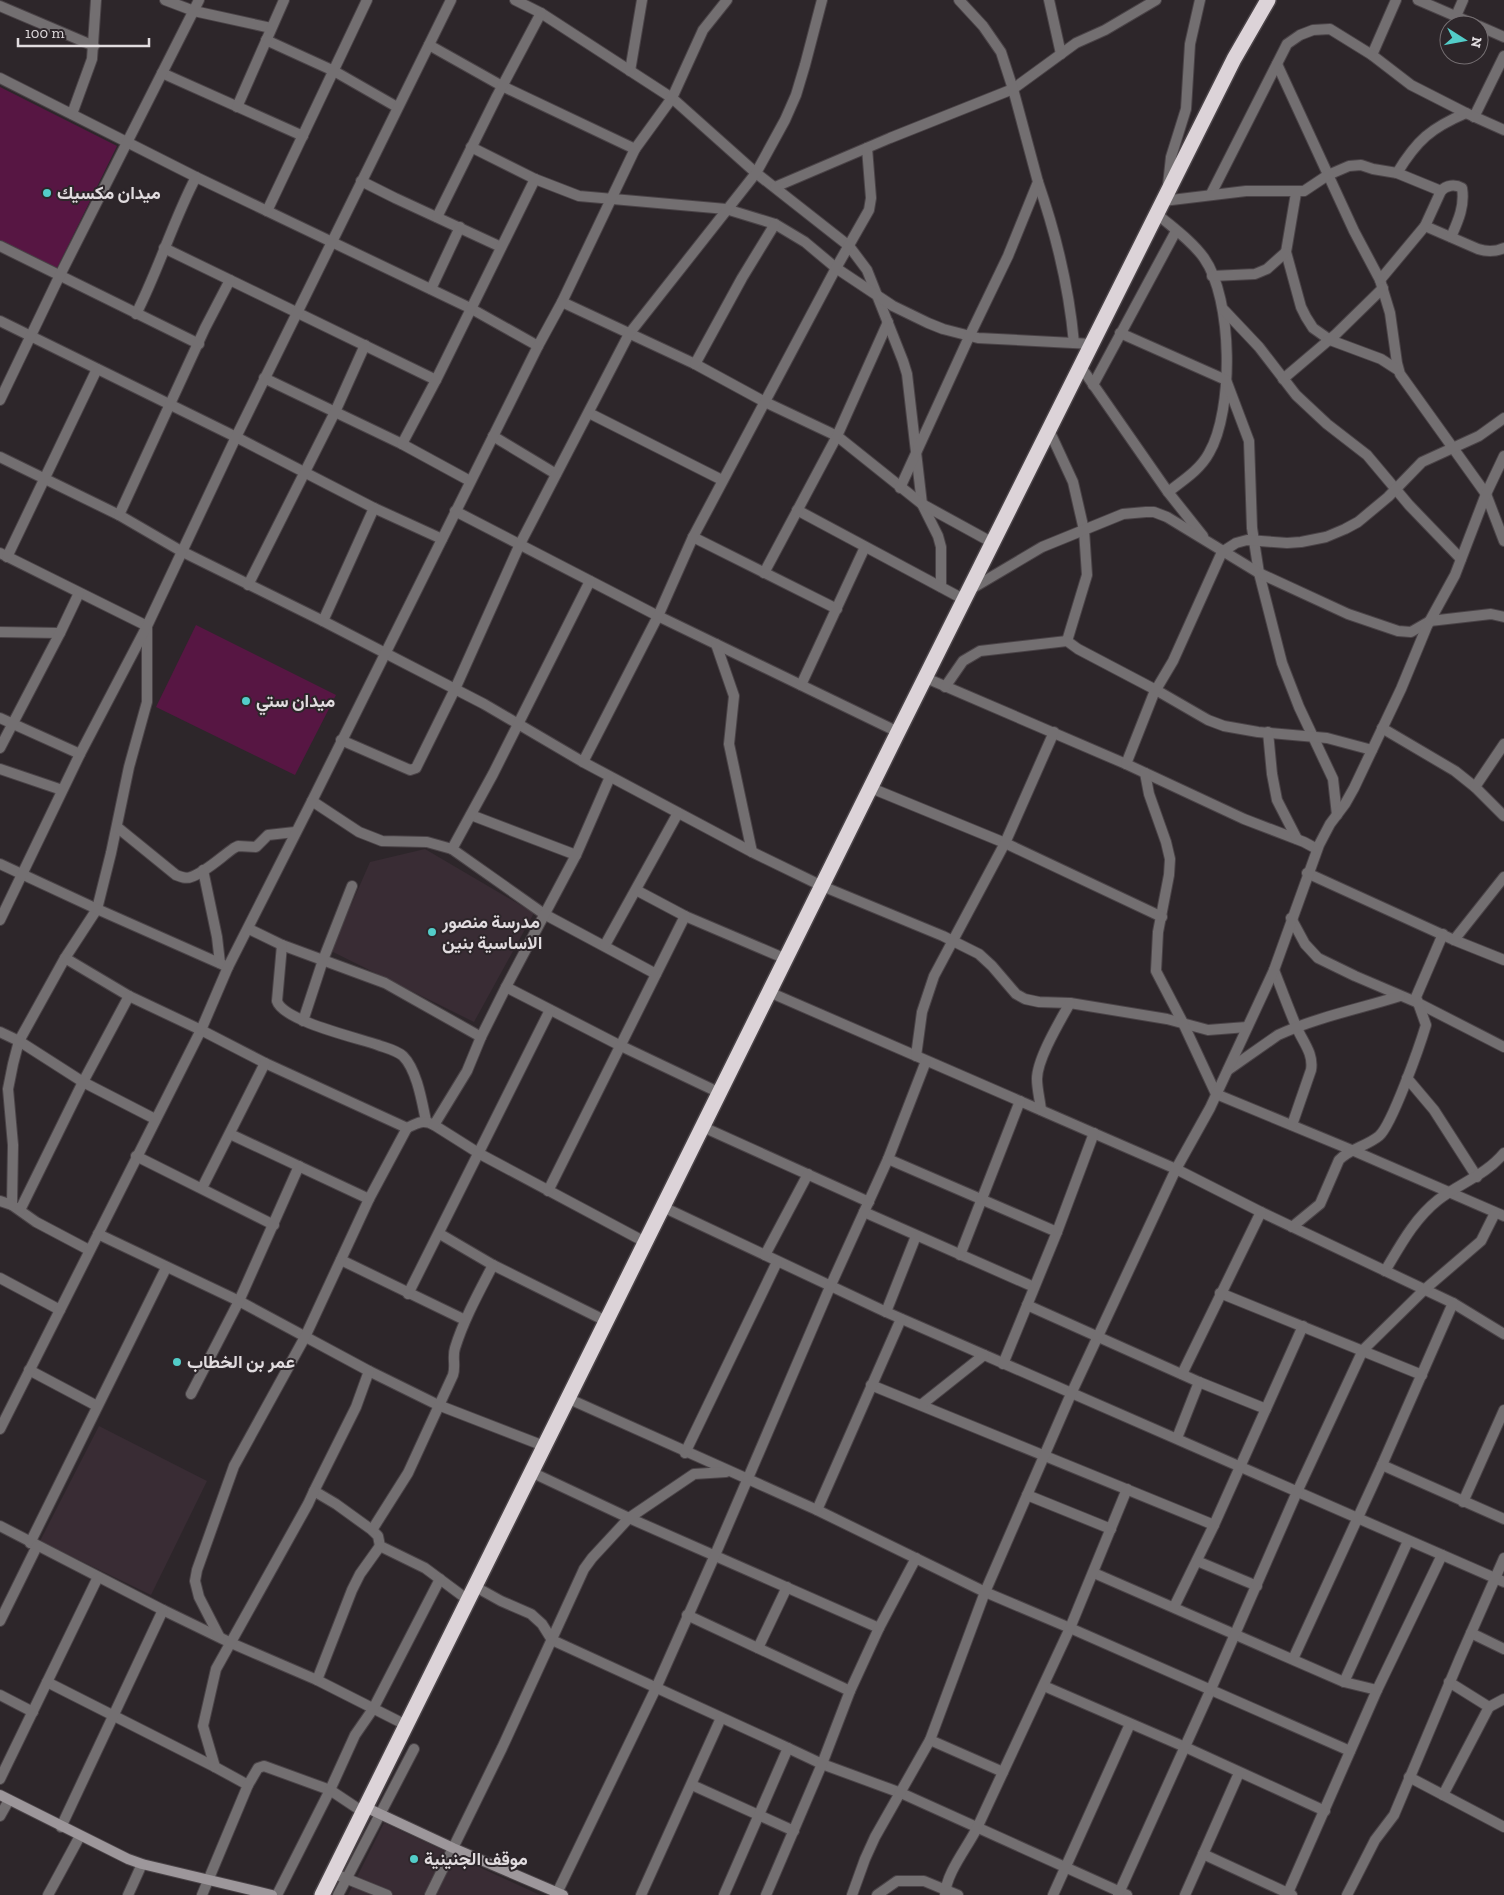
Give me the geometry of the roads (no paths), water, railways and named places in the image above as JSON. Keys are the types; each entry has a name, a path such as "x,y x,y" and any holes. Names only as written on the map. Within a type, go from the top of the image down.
{"highway":[{"path":"322,1895 338,1875 364,1809 720,1093 768,992 968,595 1234,59 1268,0"}],"street":[{"path":"72,114 88,73 94,46 96,0"},
{"path":"165,0 194,11 271,28"},
{"path":"0,400 59,277 199,0"},
{"path":"237,106 284,0"},
{"path":"268,210 367,0"},
{"path":"0,920 80,754 147,626 264,378 451,0"},
{"path":"515,0 541,13 672,98 756,173 849,246 865,266 903,360 922,504 940,542 941,587"},
{"path":"630,71 642,0"},
{"path":"0,1429 3,1416 60,1310 154,1119 201,1030 224,965 249,929 295,832 312,802 455,511 562,302 635,149 672,98 703,30 727,0"},
{"path":"341,740 410,770 414,770 455,689 520,544 629,334 756,173 785,120 796,95 822,0"},
{"path":"959,0 994,40 1001,52 1038,182 1052,222 1070,299 1074,343"},
{"path":"1049,0 1061,54"},
{"path":"775,187 1013,89 1076,43 1105,30 1156,0"},
{"path":"1168,492 1201,465 1209,454 1220,422 1226,380 1224,310 1212,276 1208,265 1199,251 1176,231 1162,203 1171,157 1186,109 1190,44 1200,0"},
{"path":"1372,55 1396,0"},
{"path":"1418,0 1454,15"},
{"path":"1456,15 1463,0"},
{"path":"0,6 94,46"},
{"path":"437,217 502,86 541,13"},
{"path":"1211,194 1287,44 1300,35 1323,29 1330,29 1372,55 1412,85 1504,130"},
{"path":"1489,31 1504,37"},
{"path":"266,40 334,71 397,107"},
{"path":"429,45 502,86 635,149"},
{"path":"1397,173 1421,140 1433,129 1470,115 1504,56"},
{"path":"1277,64 1328,175 1382,284 1390,313 1398,370"},
{"path":"162,73 303,136"},
{"path":"0,78 196,177 470,308 538,346"},
{"path":"471,147 535,179 580,196 726,209 775,224 805,242 836,268 893,306 928,323 969,336 1092,344"},
{"path":"583,762 658,616 693,536 722,480 869,210 871,198 866,148"},
{"path":"1162,203 1211,194 1246,191 1304,191 1328,175 1349,166 1361,165 1397,173 1441,191"},
{"path":"136,314 149,287 179,210 196,177"},
{"path":"402,444 436,380 535,179"},
{"path":"361,181 501,247"},
{"path":"900,488 969,336 1008,256 1038,182"},
{"path":"1283,379 1330,340 1382,284 1425,226 1444,187 1460,186 1462,188 1462,208 1451,237"},
{"path":"1296,192 1286,252 1301,307 1306,317 1313,328 1330,340 1381,359 1398,370 1486,494 1504,542"},
{"path":"695,364 742,278 775,224"},
{"path":"1425,226 1487,252 1499,251 1504,248"},
{"path":"431,289 460,227"},
{"path":"1093,384 1176,231"},
{"path":"0,246 59,277 199,344"},
{"path":"164,248 436,380"},
{"path":"1212,276 1255,274 1267,269 1286,252"},
{"path":"119,515 216,306 230,280"},
{"path":"562,302 695,364 765,402 837,436 922,504 993,543"},
{"path":"1224,310 1259,347 1296,395 1327,424 1367,455 1395,490 1462,559"},
{"path":"0,321 236,437 374,508 442,540"},
{"path":"764,573 837,436 888,322"},
{"path":"1120,333 1226,380 1249,441 1250,488 1259,573 1282,663 1299,707 1334,783 1337,815"},
{"path":"248,585 335,412 365,345"},
{"path":"1081,367 1168,492 1208,543"},
{"path":"97,369 44,478 3,555 147,626"},
{"path":"264,378 402,444 470,481"},
{"path":"589,413 722,480"},
{"path":"1126,764 1156,690 1174,662 1222,552 1236,543 1254,540 1287,543 1326,536 1358,522 1395,490 1422,462 1479,436 1504,418"},
{"path":"1050,430 1073,482 1084,530 1086,575 1067,641"},
{"path":"493,436 556,474"},
{"path":"852,1895 875,1837 930,1740 984,1592 1070,1394 1099,1336 1176,1169 1216,1094 1274,970 1317,849 1330,824 1354,788 1430,621 1462,559 1486,494 1504,456"},
{"path":"0,457 119,515 181,551 455,689 610,778 752,852 822,886 952,940 979,954 1016,994 1025,999 1070,1004 1183,1023 1208,1030 1247,1027"},
{"path":"323,621 374,508"},
{"path":"797,510 941,587 968,595 1023,557 1123,514 1154,512 1167,517 1259,573 1348,614 1398,631 1411,632 1430,621 1491,614 1504,617"},
{"path":"455,511 658,616 898,732"},
{"path":"693,536 836,609"},
{"path":"801,685 865,547"},
{"path":"452,849 590,581"},
{"path":"0,748 60,633 78,593"},
{"path":"16,1208 8,1089 19,1041 65,958 97,910 129,767 147,702 147,626"},
{"path":"0,632 60,633"},
{"path":"945,686 963,661 980,651 1067,641 1078,649 1217,724 1336,740 1372,750"},
{"path":"716,644 734,696 729,744 752,852"},
{"path":"926,678 1054,732 1238,816 1297,839 1317,849"},
{"path":"0,718 80,754"},
{"path":"1382,728 1455,771 1475,787 1504,816"},
{"path":"916,1056 919,1027 934,976 1005,843 1054,732"},
{"path":"1268,732 1272,774 1277,800 1297,839"},
{"path":"1475,787 1504,744"},
{"path":"0,769 62,790"},
{"path":"380,1546 425,1568 440,1580 471,1593 501,1601 531,1614 542,1624 552,1640 822,1764 901,1793 1121,1894 1257,1586 1296,1492 1363,1350 1424,1290 1480,1241 1499,1214 1216,1094 1156,971 1156,951 1170,875 1170,859 1149,794 1145,772"},
{"path":"430,1123 459,1086 506,987 576,855 610,778"},
{"path":"871,788 1005,843 1162,917"},
{"path":"312,802 359,832 382,841 427,842 452,849 544,914 656,974"},
{"path":"605,945 678,813"},
{"path":"471,815 576,855"},
{"path":"117,827 176,876 184,878 191,878 238,846 256,847 268,835 295,832"},
{"path":"0,864 97,910 224,965"},
{"path":"203,870 224,965"},
{"path":"1307,873 1454,940 1504,960"},
{"path":"1454,940 1504,877"},
{"path":"303,1021 323,960 352,886"},
{"path":"636,890 685,916 786,959"},
{"path":"548,1191 619,1045 685,916"},
{"path":"1291,918 1305,944 1318,958 1416,1002 1504,1047"},
{"path":"249,929 282,945 385,983 481,1037"},
{"path":"1292,1228 1320,1204 1339,1160 1346,1154 1365,1146 1385,1129 1407,1078 1426,1025 1416,1002 1417,992 1442,934"},
{"path":"282,945 278,1004 282,1009 303,1021 397,1051 409,1064 430,1123"},
{"path":"65,958 129,996 265,1063 407,1128"},
{"path":"1274,970 1296,1028 1311,1056 1312,1063 1292,1125"},
{"path":"506,987 619,1045 720,1093"},
{"path":"768,992 1176,1169 1292,1228 1453,1303 1504,1334"},
{"path":"16,1208 129,996"},
{"path":"1226,1072 1278,1035 1400,996"},
{"path":"1041,1110 1037,1084 1038,1071 1048,1045 1070,1004"},
{"path":"408,1294 480,1154 550,1010"},
{"path":"1,1037 19,1041 83,1082 154,1119"},
{"path":"202,1895 248,1785 258,1768 264,1766 330,1790 364,1809 380,1813 453,1848 560,1894 656,1688 748,1480 830,1287 888,1159 926,1061"},
{"path":"202,1188 265,1063"},
{"path":"1407,1078 1434,1110 1477,1177"},
{"path":"960,1255 1020,1101"},
{"path":"219,1636 196,1588 195,1581 197,1570 234,1466 305,1337 369,1199 407,1128 419,1122 430,1123 480,1154 645,1242"},
{"path":"703,1126 869,1202"},
{"path":"1003,1364 1057,1232 1094,1133"},
{"path":"230,1134 369,1199"},
{"path":"1385,1271 1419,1218 1448,1193 1477,1177 1494,1164 1504,1153"},
{"path":"136,1156 274,1225"},
{"path":"888,1159 1057,1232"},
{"path":"190,1394 238,1301 274,1225 299,1166"},
{"path":"764,1255 808,1174"},
{"path":"0,1201 16,1208 36,1222 89,1250"},
{"path":"663,1207 901,1319 1500,1580"},
{"path":"864,1212 1034,1287"},
{"path":"1182,1374 1260,1212"},
{"path":"98,1234 238,1301 370,1372 438,1404 544,1446"},
{"path":"440,1234 493,1265 606,1321"},
{"path":"886,1312 916,1236"},
{"path":"342,1260 408,1294 465,1320"},
{"path":"685,1452 778,1262"},
{"path":"372,1530 408,1473 454,1372 454,1350 465,1320 493,1265"},
{"path":"0,1621 97,1406 166,1268"},
{"path":"0,1278 60,1310"},
{"path":"1220,1293 1422,1375"},
{"path":"1293,1659 1382,1465 1453,1303"},
{"path":"1027,1304 1199,1382 1266,1409"},
{"path":"817,1510 901,1319"},
{"path":"1174,1606 1197,1562 1303,1326"},
{"path":"921,1405 984,1355"},
{"path":"29,1370 97,1406"},
{"path":"215,1767 203,1726 216,1669 308,1504 356,1407 370,1372"},
{"path":"1176,1438 1199,1382"},
{"path":"871,1385 1214,1525"},
{"path":"567,1398 817,1510 984,1592 1350,1751"},
{"path":"1463,1502 1504,1410"},
{"path":"1382,1465 1504,1519"},
{"path":"531,1472 629,1518 879,1628"},
{"path":"430,1895 584,1569 629,1518 694,1474 700,1472 729,1472"},
{"path":"946,1892 955,1865 964,1853 977,1828 1044,1686 1094,1572 1127,1489"},
{"path":"314,1491 372,1530 378,1536 380,1546 360,1574 352,1590 317,1680"},
{"path":"1026,1495 1111,1529"},
{"path":"0,1526 163,1610 231,1643 317,1680 406,1725"},
{"path":"1344,1682 1408,1541"},
{"path":"1203,1854 1289,1894 1377,1690 1442,1555"},
{"path":"766,1895 822,1764 850,1691 879,1628 916,1558"},
{"path":"1347,1895 1375,1840 1394,1815 1449,1682 1500,1580 1504,1558"},
{"path":"1197,1562 1257,1586"},
{"path":"1094,1572 1344,1682 1377,1690"},
{"path":"0,1779 98,1577"},
{"path":"277,1895 330,1790 355,1735 373,1709 440,1580"},
{"path":"758,1648 787,1587"},
{"path":"61,1827 163,1610"},
{"path":"687,1615 850,1691"},
{"path":"1472,1633 1504,1650"},
{"path":"47,1682 248,1785"},
{"path":"1449,1682 1489,1707"},
{"path":"1044,1686 1185,1747 1325,1811"},
{"path":"0,1695 32,1712"},
{"path":"1443,1795 1489,1707 1504,1699"},
{"path":"641,1895 721,1718"},
{"path":"1053,1895 1130,1724"},
{"path":"930,1740 1003,1772"},
{"path":"724,1895 788,1748"},
{"path":"338,1895 338,1875 380,1813 414,1749"},
{"path":"1185,1895 1239,1772"},
{"path":"1409,1777 1504,1827"},
{"path":"692,1785 794,1832"},
{"path":"0,1816 4,1798 61,1827 142,1864 272,1895"},
{"path":"48,1895 80,1836"},
{"path":"128,1895 142,1864"},
{"path":"338,1875 387,1895"},
{"path":"877,1895 897,1881 924,1880 946,1892 958,1895"}],"place":[{"name":"ميدان مكسيك","path":"47,193"},
{"name":"ميدان ستي","path":"246,701"},
{"name":"مدرسة منصور الاساسية بنين","path":"432,932"},
{"name":"عمر بن الخطاب","path":"177,1362"},
{"name":"موقف الجنينية","path":"414,1859"}]}
